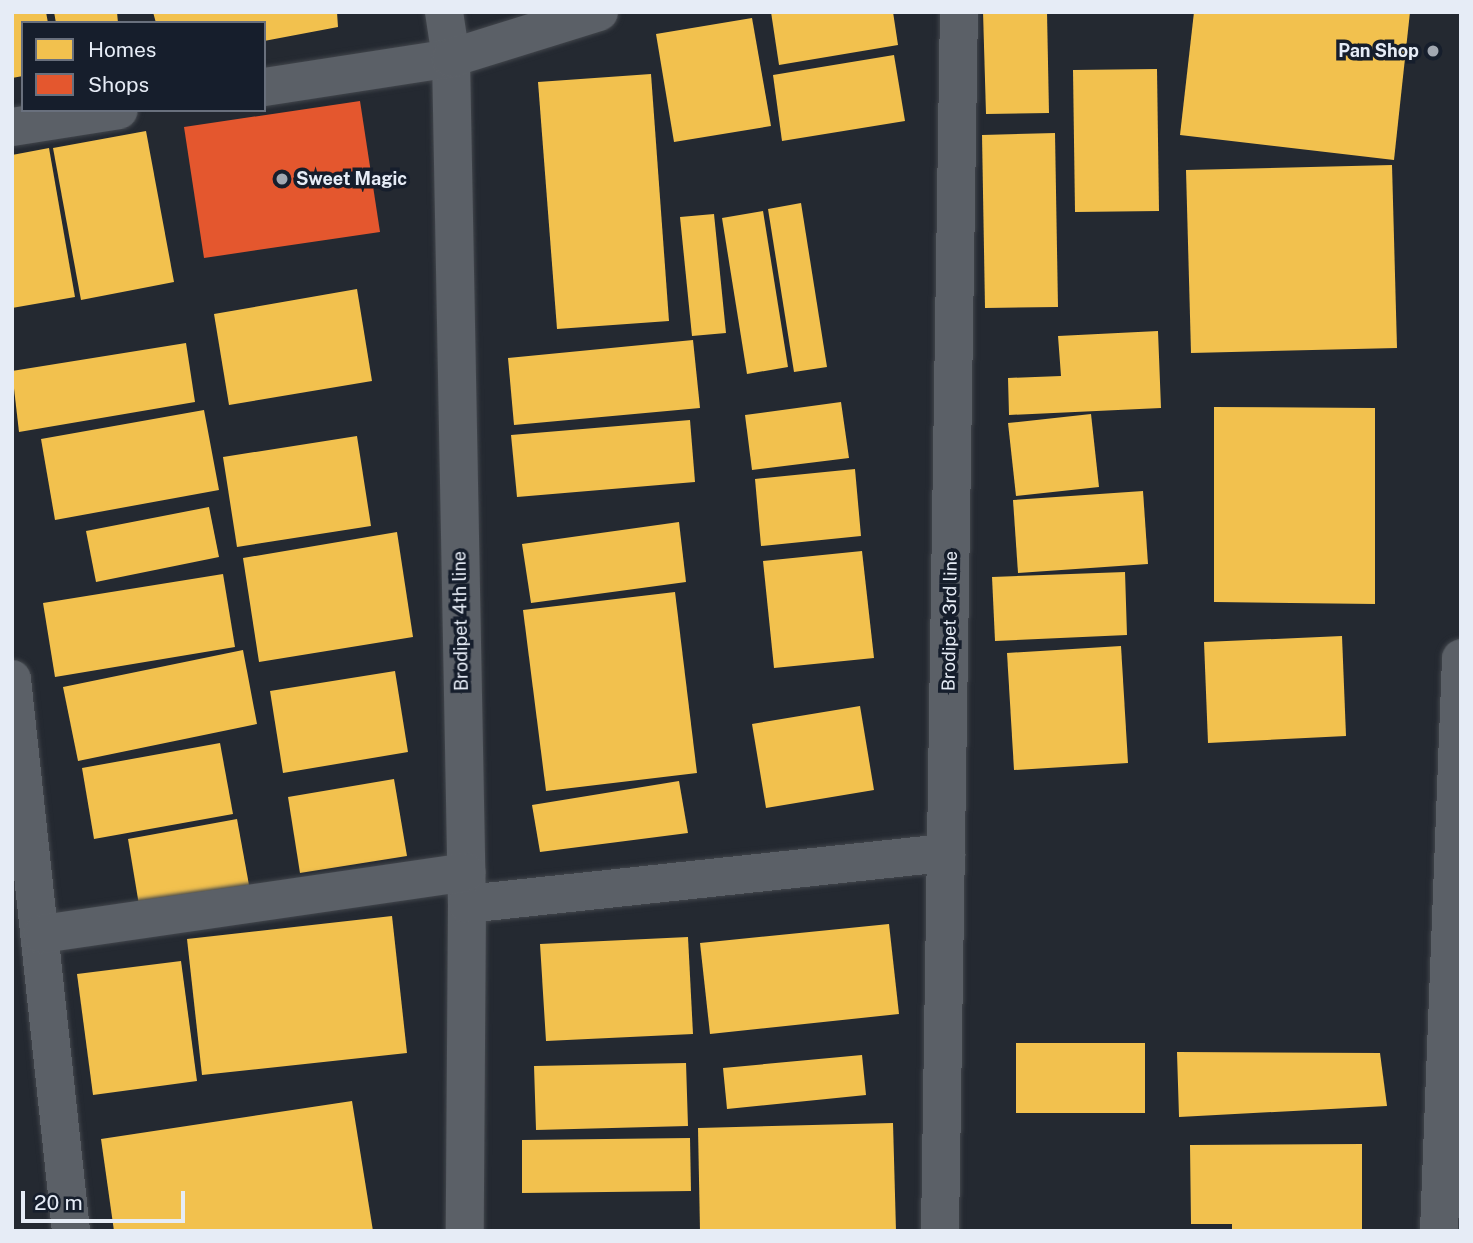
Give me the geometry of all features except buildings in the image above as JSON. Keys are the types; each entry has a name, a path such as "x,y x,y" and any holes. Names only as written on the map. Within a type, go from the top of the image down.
{"street":[{"name":"Brodipet 4th line","path":"444,12 451,58 466,888 465,1231"},
{"path":"266,87 451,58 599,12"},
{"name":"Brodipet 3rd line","path":"940,1231 959,12"},
{"path":"12,127 106,112"},
{"path":"1439,1231 1451,1162 1461,658"},
{"path":"12,678 42,934 71,1231"},
{"path":"42,934 466,888 946,853"}],"place":[{"name":"Pan Shop","path":"1433,51"},
{"name":"Sweet Magic","path":"282,179"}]}
